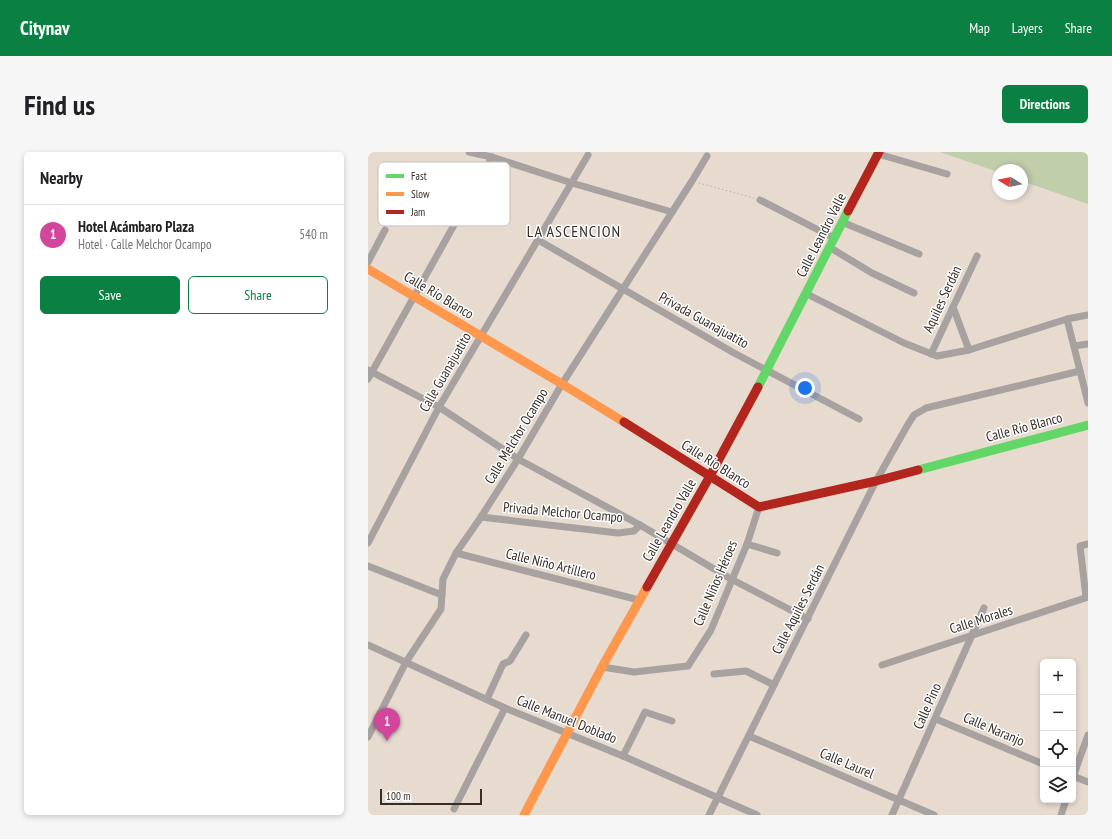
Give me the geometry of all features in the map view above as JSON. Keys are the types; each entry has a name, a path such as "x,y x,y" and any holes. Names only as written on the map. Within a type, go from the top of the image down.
{"street":[{"path":"469,152 508,162"},
{"path":"878,153 947,174"},
{"name":"Calle Leandro Valle","path":"524,815 602,667 710,476 767,370 878,153"},
{"name":"Calle Guanajuatito","path":"368,543 439,407 588,156"},
{"name":"Calle Melchor Ocampo","path":"368,737 406,662 441,609 443,579 456,553 518,459 562,384 707,156"},
{"path":"489,162 492,157"},
{"path":"510,163 672,212"},
{"path":"760,200 834,238"},
{"path":"842,222 919,254"},
{"path":"453,226 369,374 439,407 518,459 640,525 731,579 808,619"},
{"path":"368,262 385,230"},
{"name":"Privada Guanajuatito","path":"538,240 734,353 859,418"},
{"path":"829,247 872,273 914,293"},
{"name":"Aquiles Serdán","path":"931,354 977,256"},
{"name":"Calle Río Blanco","path":"368,269 562,384 759,507 876,481 1088,425"},
{"path":"807,294 904,343 937,356 969,350 1066,319 1088,315"},
{"path":"954,306 969,350"},
{"path":"1066,319 1088,403"},
{"path":"1074,346 1088,344"},
{"name":"Calle Aquiles Serdán","path":"709,815 876,481 906,426 914,415 926,408 1080,370"},
{"name":"Calle Niños Héroes","path":"602,667 634,672 688,666 711,630 731,579 747,544 759,507"},
{"name":"Privada Melchor Ocampo","path":"481,517 618,533 634,531 640,525"},
{"path":"747,544 777,552"},
{"path":"1087,597 1080,546 1088,544"},
{"name":"Calle Niño Artillero","path":"456,553 639,600"},
{"path":"368,566 442,595"},
{"name":"Calle Morales","path":"882,665 1087,597"},
{"name":"Calle Pino","path":"892,815 973,636 984,608"},
{"path":"487,699 503,664 510,660 526,635"},
{"name":"Calle Manuel Doblado","path":"368,645 505,708 623,756 757,815"},
{"path":"714,674 746,671 774,685"},
{"path":"454,809 505,708"},
{"path":"623,756 646,712 672,721"},
{"name":"Calle Naranjo","path":"936,719 1040,763"},
{"path":"1076,768 1088,735"},
{"name":"Calle Laurel","path":"749,736 934,815"},
{"path":"1076,777 1088,782"},
{"path":"1061,815 1065,803"}],"path":[{"path":"692,181 760,200"}],"green space":[{"path":"940,152 1088,152 1088,204 1028,183 1028,164 992,164 992,170"}],"traffic: fast":[{"path":"758,387 848,211"},
{"path":"918,470 1088,425"}],"traffic: slow":[{"path":"368,269 624,422"},
{"path":"524,815 602,667 647,587"}],"traffic: jam":[{"path":"848,211 879,152"},
{"path":"647,587 710,476 758,387"},
{"path":"624,422 759,507 918,470"}],"place":[{"name":"Hotel Acámbaro Plaza","path":"387,741"}],"district":[{"name":"LA ASCENCION","path":"574,231"}]}
